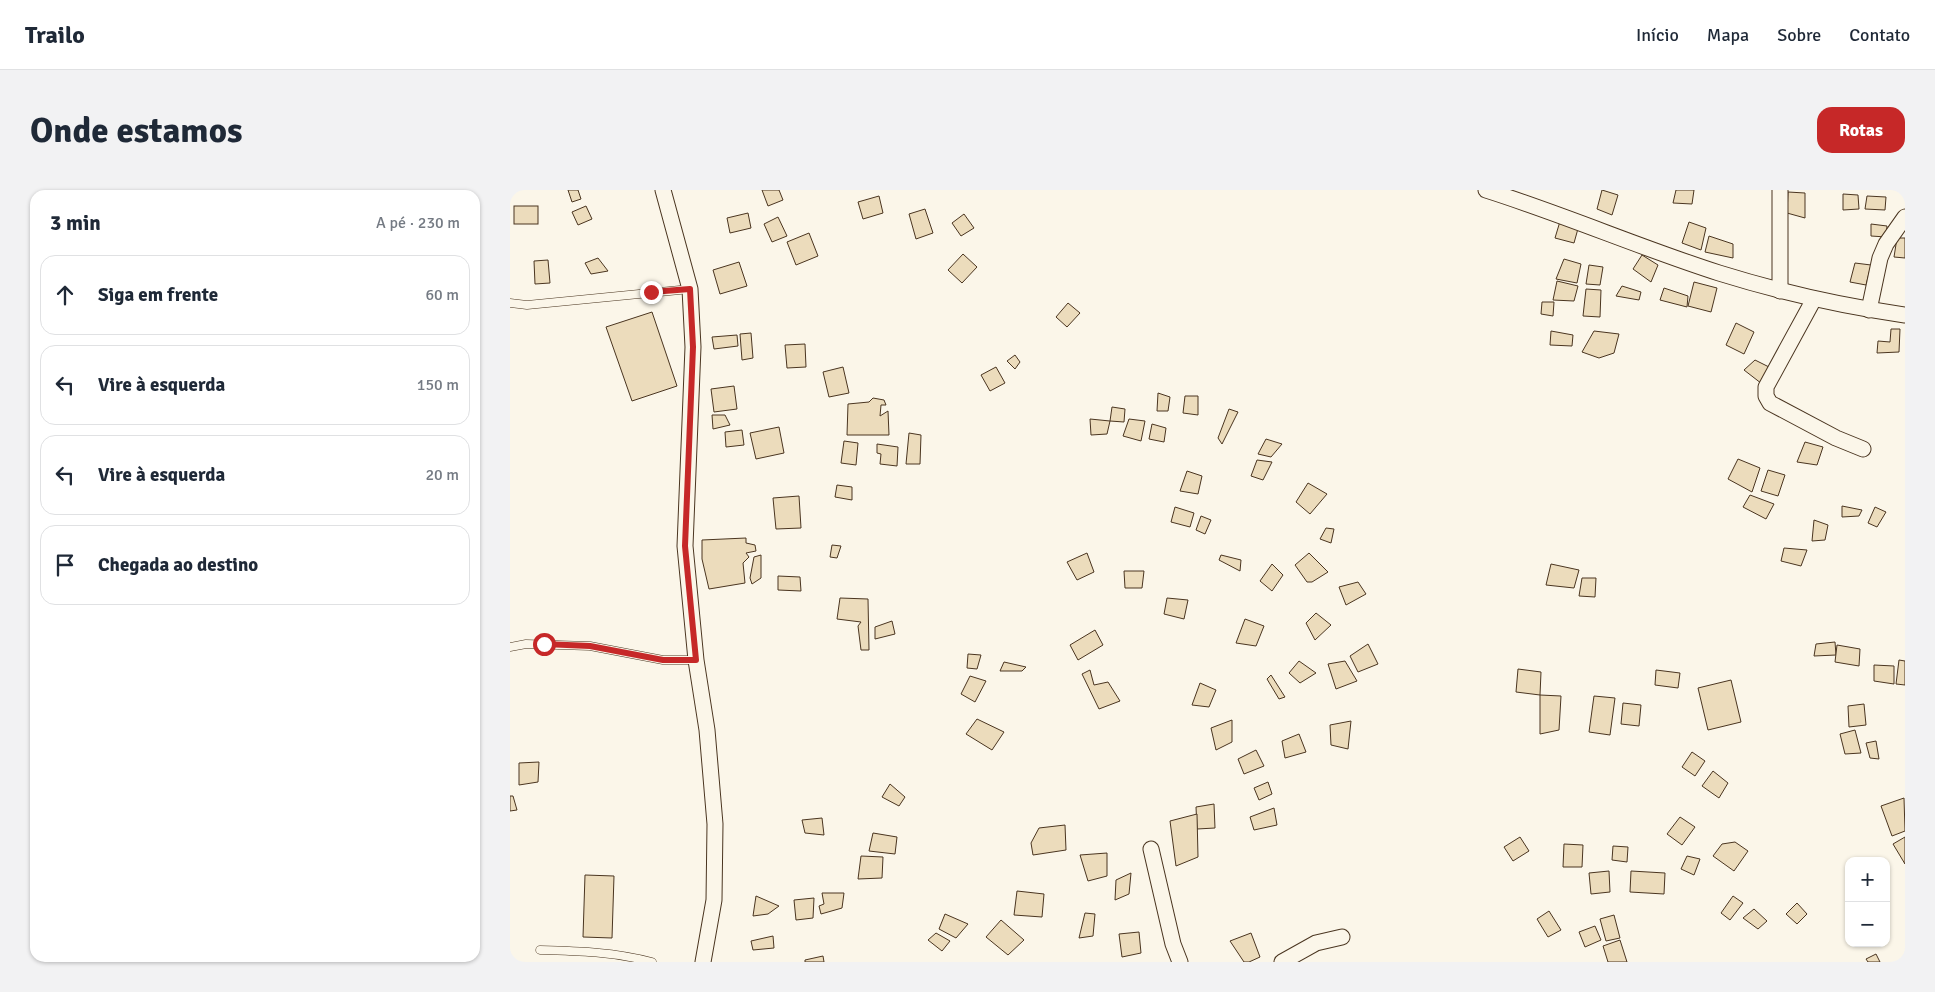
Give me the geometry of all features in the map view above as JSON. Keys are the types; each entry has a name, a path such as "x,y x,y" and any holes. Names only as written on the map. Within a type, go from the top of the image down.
{"street":[{"path":"663,190 690,289 693,347 685,546 696,660 707,730 715,824 714,900 703,962"},
{"path":"1486,190 1718,272 1780,291 1869,310 1905,315"},
{"path":"1780,190 1780,291"},
{"path":"1869,310 1880,258 1886,244 1905,217"},
{"path":"1814,299 1766,388 1766,396 1770,403 1836,438 1863,449"},
{"path":"1151,849 1180,962"},
{"path":"1282,962 1316,943 1342,937"}],"lane":[{"path":"510,303 527,305 690,289"},
{"path":"510,647 526,644 590,646 663,660 696,660"},
{"path":"540,950 628,955 652,962"}],"building":[{"path":"568,190 578,190 581,199 572,202"},
{"path":"762,190 779,190 783,200 768,206"},
{"path":"1602,190 1618,195 1612,215 1597,209"},
{"path":"1676,190 1694,190 1692,204 1673,203"},
{"path":"1788,192 1805,193 1805,218 1787,213"},
{"path":"1843,194 1858,195 1859,209 1843,210"},
{"path":"879,196 883,213 863,219 858,202"},
{"path":"1867,196 1886,197 1885,210 1865,209"},
{"path":"514,206 538,206 538,224 514,224"},
{"path":"586,206 592,219 578,225 572,212"},
{"path":"925,209 933,233 916,239 909,214"},
{"path":"748,213 751,228 730,233 727,218"},
{"path":"964,214 974,228 961,236 952,223"},
{"path":"778,217 787,236 772,242 764,224"},
{"path":"1561,218 1579,225 1574,243 1555,238"},
{"path":"1689,222 1706,228 1701,250 1682,243"},
{"path":"1871,224 1887,226 1886,237 1871,236"},
{"path":"809,233 818,256 796,265 787,242"},
{"path":"1709,236 1733,244 1733,258 1705,252"},
{"path":"1897,238 1905,238 1905,258 1894,257"},
{"path":"963,254 977,267 962,283 948,270"},
{"path":"1642,255 1658,265 1651,282 1633,269"},
{"path":"598,258 608,271 591,274 585,263"},
{"path":"1564,259 1581,264 1577,283 1556,279"},
{"path":"548,260 550,283 535,284 534,261"},
{"path":"739,262 747,286 720,294 713,270"},
{"path":"1855,263 1871,265 1866,285 1850,282"},
{"path":"1589,265 1603,267 1600,285 1586,284"},
{"path":"1557,281 1578,286 1574,301 1553,300"},
{"path":"1694,282 1717,288 1711,312 1688,306"},
{"path":"1622,286 1641,292 1639,300 1616,296"},
{"path":"1664,288 1688,296 1687,307 1660,300"},
{"path":"1586,289 1601,290 1600,317 1583,316"},
{"path":"1542,302 1554,302 1553,316 1541,314"},
{"path":"1068,303 1080,313 1067,327 1056,317"},
{"path":"652,312 677,386 632,401 606,327"},
{"path":"1736,323 1754,332 1744,354 1726,345"},
{"path":"1891,329 1900,329 1899,352 1877,353 1878,341 1890,342"},
{"path":"1551,331 1573,335 1572,346 1550,345"},
{"path":"1594,331 1619,334 1614,353 1599,358 1582,352"},
{"path":"751,333 753,358 742,360 740,334"},
{"path":"737,335 738,346 714,349 712,337"},
{"path":"805,344 806,367 787,368 785,345"},
{"path":"1015,355 1020,362 1015,369 1007,361"},
{"path":"1755,360 1769,367 1766,387 1744,370"},
{"path":"843,367 849,393 829,397 823,372"},
{"path":"996,367 1005,383 990,391 981,375"},
{"path":"734,386 737,409 714,412 711,389"},
{"path":"1158,393 1170,397 1168,411 1157,411"},
{"path":"1185,396 1198,396 1198,415 1183,413"},
{"path":"873,398 884,400 886,405 881,405 880,416 888,411 889,435 847,435 848,404 869,402"},
{"path":"1112,407 1125,409 1124,422 1110,421"},
{"path":"1229,409 1238,412 1222,444 1218,438"},
{"path":"712,415 725,415 730,425 713,429"},
{"path":"1090,419 1110,421 1107,434 1091,435"},
{"path":"1129,419 1145,421 1141,441 1123,436"},
{"path":"1152,424 1166,428 1164,442 1149,439"},
{"path":"779,427 784,453 756,459 750,433"},
{"path":"742,430 744,445 726,447 725,432"},
{"path":"909,433 921,435 920,464 906,464"},
{"path":"1266,439 1282,444 1271,457 1258,454"},
{"path":"844,441 858,443 856,465 841,463"},
{"path":"1805,442 1823,447 1817,465 1797,462"},
{"path":"877,444 898,447 897,466 880,464 881,454 877,453"},
{"path":"1738,459 1760,468 1752,492 1728,479"},
{"path":"1257,460 1272,462 1263,480 1251,476"},
{"path":"1768,470 1785,475 1778,496 1761,491"},
{"path":"1187,471 1202,476 1198,494 1180,491"},
{"path":"1308,483 1327,494 1310,514 1296,502"},
{"path":"837,485 852,487 852,500 835,497"},
{"path":"1750,495 1774,504 1766,519 1743,507"},
{"path":"799,496 801,528 776,529 773,498"},
{"path":"1842,506 1862,510 1859,516 1842,517"},
{"path":"1175,507 1194,513 1190,527 1171,522"},
{"path":"1875,507 1886,512 1877,527 1868,523"},
{"path":"1201,516 1211,520 1205,534 1196,530"},
{"path":"1814,520 1828,525 1825,540 1812,541"},
{"path":"1326,528 1334,529 1331,543 1320,539"},
{"path":"746,538 746,543 755,545 756,551 746,553 749,557 743,563 745,583 709,589 702,559 702,540"},
{"path":"832,545 841,546 837,558 830,557"},
{"path":"1784,548 1807,550 1801,566 1781,561"},
{"path":"1087,553 1094,572 1077,580 1067,562"},
{"path":"1309,553 1328,572 1312,582 1307,582 1295,565"},
{"path":"761,555 761,578 752,584 750,578 754,557"},
{"path":"1221,555 1241,560 1240,571 1219,560"},
{"path":"1272,564 1283,575 1272,591 1260,581"},
{"path":"1551,564 1579,570 1574,588 1546,585"},
{"path":"1124,571 1144,571 1142,588 1125,588"},
{"path":"778,576 800,577 801,591 778,590"},
{"path":"1582,578 1596,578 1595,597 1579,596"},
{"path":"1358,582 1366,594 1346,605 1339,587"},
{"path":"840,598 868,599 869,650 861,650 858,626 861,622 837,619"},
{"path":"1167,598 1188,600 1184,619 1164,614"},
{"path":"1316,613 1331,625 1315,640 1306,623"},
{"path":"1245,619 1264,626 1256,646 1236,643"},
{"path":"892,621 895,634 875,639 875,627"},
{"path":"1095,630 1103,645 1078,660 1070,645"},
{"path":"1835,642 1836,655 1814,656 1816,644"},
{"path":"1368,644 1378,664 1358,672 1350,656"},
{"path":"1837,645 1860,649 1859,666 1835,662"},
{"path":"968,654 981,655 977,669 967,668"},
{"path":"1899,660 1905,661 1905,685 1896,684"},
{"path":"1299,661 1316,673 1300,683 1289,673"},
{"path":"1345,661 1357,681 1336,689 1328,664"},
{"path":"1004,662 1026,667 1022,671 1000,671"},
{"path":"1874,665 1894,666 1894,684 1874,681"},
{"path":"1518,669 1541,672 1540,695 1516,692"},
{"path":"1090,670 1094,685 1108,682 1120,701 1099,709 1082,674"},
{"path":"1656,670 1680,673 1678,688 1655,685"},
{"path":"1271,675 1285,697 1279,699 1267,679"},
{"path":"970,676 986,681 975,702 961,694"},
{"path":"1731,680 1741,722 1708,730 1698,688"},
{"path":"1200,683 1216,690 1209,707 1192,705"},
{"path":"1540,695 1561,696 1559,730 1540,734"},
{"path":"1594,696 1615,698 1610,735 1589,732"},
{"path":"1623,703 1641,705 1639,726 1621,724"},
{"path":"1864,704 1866,725 1849,727 1848,706"},
{"path":"977,719 1004,732 992,750 966,734"},
{"path":"1232,720 1232,742 1216,750 1211,728"},
{"path":"1351,721 1348,749 1331,745 1330,725"},
{"path":"1855,730 1861,753 1845,754 1840,734"},
{"path":"1299,734 1306,752 1285,758 1282,741"},
{"path":"1876,741 1879,759 1870,758 1866,743"},
{"path":"1256,750 1264,766 1244,774 1238,759"},
{"path":"1692,752 1705,761 1695,776 1682,767"},
{"path":"539,762 538,782 519,785 519,763"},
{"path":"1713,771 1728,783 1719,798 1702,786"},
{"path":"1268,782 1272,794 1259,800 1254,788"},
{"path":"890,784 905,797 899,806 882,797"},
{"path":"510,796 513,796 517,810 510,811"},
{"path":"1904,798 1905,831 1892,836 1881,806"},
{"path":"1214,804 1215,828 1197,829 1196,807"},
{"path":"1274,808 1277,825 1254,830 1250,817"},
{"path":"1197,814 1198,857 1176,866 1170,821"},
{"path":"1680,817 1695,827 1682,845 1667,834"},
{"path":"822,818 824,835 805,833 802,820"},
{"path":"1065,825 1066,850 1033,855 1031,843 1039,828"},
{"path":"873,833 897,837 895,854 869,851"},
{"path":"1520,837 1529,851 1513,861 1504,847"},
{"path":"1905,837 1905,864 1893,844"},
{"path":"1735,842 1748,851 1734,871 1713,856 1722,844"},
{"path":"1564,844 1583,845 1582,867 1563,867"},
{"path":"1613,846 1628,847 1627,862 1612,860"},
{"path":"1107,853 1107,876 1088,881 1080,855"},
{"path":"861,856 883,857 882,878 858,879"},
{"path":"1687,856 1700,859 1694,875 1681,869"},
{"path":"1609,871 1610,892 1591,894 1589,873"},
{"path":"1631,871 1665,873 1664,894 1630,892"},
{"path":"1131,873 1129,894 1115,900 1116,880"},
{"path":"585,875 614,876 612,938 583,937"},
{"path":"1017,891 1044,894 1042,917 1014,915"},
{"path":"822,893 844,893 842,908 821,914 819,906 824,904"},
{"path":"756,896 779,906 768,914 753,916"},
{"path":"1733,896 1743,903 1730,920 1721,913"},
{"path":"814,898 813,918 796,920 794,900"},
{"path":"1797,903 1807,914 1797,924 1786,914"},
{"path":"1754,909 1767,921 1758,929 1743,918"},
{"path":"1549,911 1561,930 1548,937 1537,919"},
{"path":"1085,913 1095,914 1093,936 1079,938"},
{"path":"945,914 968,924 956,938 939,929"},
{"path":"1614,915 1620,938 1606,941 1600,919"},
{"path":"1001,920 1024,940 1008,955 986,937"},
{"path":"1595,926 1601,940 1585,947 1579,932"},
{"path":"1139,932 1141,953 1122,957 1119,934"},
{"path":"936,933 950,941 942,951 928,940"},
{"path":"1251,933 1260,957 1244,962 1230,941"},
{"path":"773,936 774,948 753,950 751,941"},
{"path":"1620,940 1627,962 1608,962 1603,946"},
{"path":"1876,954 1880,962 1868,962 1866,959"},
{"path":"823,956 824,962 805,962 805,960"}],"route":[{"path":"544,644 590,646 663,660 696,660 685,546 693,347 690,289 651,292"}]}
